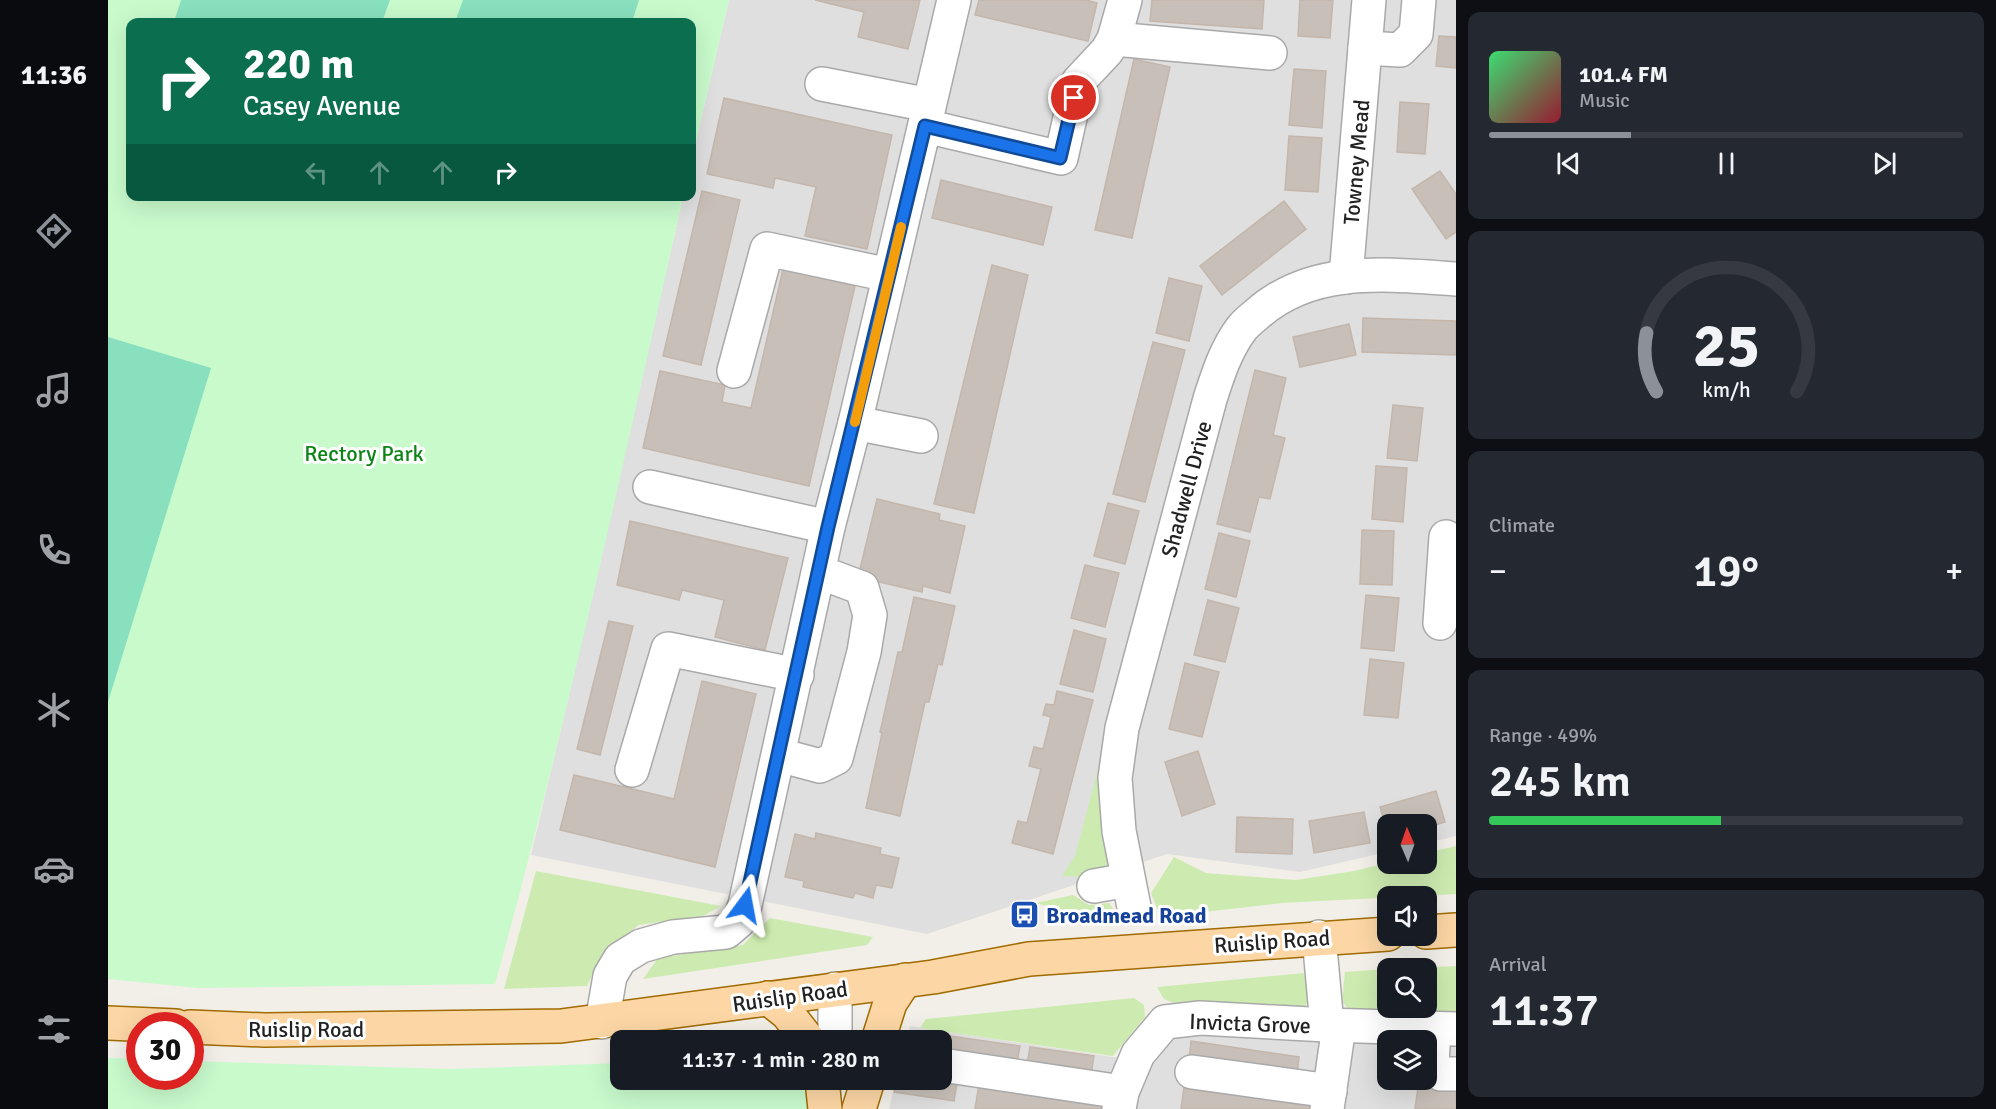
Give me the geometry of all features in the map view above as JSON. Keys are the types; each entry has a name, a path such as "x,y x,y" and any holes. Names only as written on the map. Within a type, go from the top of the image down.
{"main road":[{"path":"1437,931 1456,930"},
{"name":"Ruislip Road","path":"204,1028 265,1030 561,1026 933,977 1029,959 1377,935"},
{"path":"881,1030 890,1003 905,980"},
{"path":"768,998 787,1013 800,1030"},
{"path":"108,1023 126,1024"},
{"path":"823,1090 825,1109"},
{"path":"859,1109 865,1090"}],"street":[{"path":"602,1022 610,976 620,959 641,946 673,937 726,932 740,921 797,675 828,527 855,423 954,0"},
{"path":"822,84 1060,158 1078,82 1107,51 1114,39 1125,0"},
{"name":"Towney Mead","path":"1346,277 1369,0"},
{"path":"1365,48 1400,50 1416,34 1419,0"},
{"path":"1114,39 1270,53"},
{"path":"734,371 767,249 889,275"},
{"name":"Shadwell Drive","path":"1094,886 1131,893 1119,831 1115,778 1122,728 1210,399 1223,360 1242,327 1270,302 1307,284 1346,277 1401,275 1456,279"},
{"path":"855,423 921,436"},
{"path":"650,488 828,527"},
{"path":"1440,623 1450,578 1446,537"},
{"path":"779,755 820,766 836,758 864,652 870,615 862,588 819,572"},
{"path":"632,770 668,649 797,675"},
{"name":"Invicta Grove","path":"1319,938 1333,1025"},
{"path":"835,989 836,1030"},
{"name":"Invicta Grove","path":"1121,1100 1138,1054 1165,1022 1200,1018 1445,1029"},
{"path":"1192,1071 1328,1100 1333,1025"},
{"path":"1445,1029 1432,1063 1441,1074 1456,1074"},
{"path":"952,1067 1121,1100"},
{"path":"835,1090 835,1109"}],"shaded area":[{"path":"729,0 1456,0 1456,836 1437,841 1437,814 1377,814 1377,854 1300,872 1167,854 927,934 531,855 682,201 696,201 696,141"},
{"path":"1159,1015 1456,1025 1456,1109 889,1109 894,1090 952,1090 952,1032 1126,1059"},
{"path":"910,1026 936,1030 909,1030"}],"green space":[{"name":"Rectory Park","path":"108,0 729,0 696,141 696,18 126,18 126,201 682,201 571,690 495,984 198,988 108,979"},
{"path":"181,0 390,0 383,18 175,18"},
{"path":"463,0 639,0 633,18 456,18"},
{"path":"108,337 211,368 108,702"},
{"path":"1100,762 1104,768 1112,858 1105,873 1085,877 1062,876 1075,856"},
{"path":"1456,846 1456,894 1437,895 1437,886 1377,886 1377,898 1282,903 1160,917 1151,893 1174,857 1206,873 1296,880 1377,865 1377,874 1437,874 1437,851"},
{"path":"536,871 721,906 703,916 639,925 603,952 587,986 504,989"},
{"path":"1073,895 1089,905 1109,903 1121,920 1076,915 1036,903"},
{"path":"770,918 873,937 867,945 643,979 658,958 743,945"},
{"path":"1456,966 1456,1014 1437,1013 1437,967"},
{"path":"1377,970 1377,1011 1349,1010 1342,1001 1345,972"},
{"path":"1304,973 1310,998 1303,1009 1180,1006 1164,999 1157,987"},
{"path":"1134,998 1144,1005 1145,1017 1113,1056 952,1033 952,1030 920,1028 926,1019"},
{"path":"108,1058 126,1059 126,1090 204,1090 204,1061 450,1069 610,1063 610,1090 806,1090 813,1109 108,1109"}],"building":[{"path":"815,0 920,0 908,49 858,37 864,12"},
{"path":"979,0 1086,0 1097,3 1088,41 975,15"},
{"path":"1152,0 1264,0 1262,29 1150,21"},
{"path":"1300,0 1333,0 1330,38 1298,36"},
{"path":"1439,36 1456,37 1456,68 1436,66"},
{"path":"1134,59 1170,67 1132,238 1095,230"},
{"path":"1294,69 1326,71 1322,128 1289,125"},
{"path":"724,98 892,135 867,249 805,236 816,187 775,178 773,188 707,174"},
{"path":"1400,102 1429,104 1425,154 1397,152"},
{"path":"1289,136 1322,138 1318,192 1285,190"},
{"path":"1440,171 1456,194 1456,232 1446,239 1412,189"},
{"path":"941,180 1052,207 1043,245 932,218"},
{"path":"702,191 740,200 701,365 663,356"},
{"path":"1284,201 1306,229 1222,295 1200,266"},
{"path":"992,265 1028,275 974,513 934,504"},
{"path":"783,269 855,286 809,486 643,448 660,371 725,385 722,402 751,408"},
{"path":"1169,278 1202,286 1189,341 1156,333"},
{"path":"1363,318 1456,321 1456,355 1362,352"},
{"path":"1349,324 1356,355 1300,367 1293,337"},
{"path":"1153,342 1185,350 1145,502 1113,494"},
{"path":"1255,370 1286,378 1273,435 1285,438 1270,499 1259,497 1250,532 1217,524"},
{"path":"1393,405 1423,408 1417,461 1387,458"},
{"path":"1376,466 1407,468 1403,522 1372,519"},
{"path":"877,499 940,514 939,520 965,526 950,593 923,586 922,592 858,577"},
{"path":"1108,503 1139,511 1125,564 1094,556"},
{"path":"630,521 788,558 765,650 715,637 724,600 682,590 679,600 617,585"},
{"path":"1362,530 1394,531 1392,585 1360,584"},
{"path":"1219,533 1250,541 1236,597 1205,589"},
{"path":"1085,565 1119,573 1105,627 1071,618"},
{"path":"1366,595 1399,598 1394,651 1361,648"},
{"path":"914,597 955,606 942,665 938,664 929,702 925,702 900,816 866,808 898,652 902,652"},
{"path":"1208,600 1239,608 1225,662 1194,655"},
{"path":"609,621 633,626 600,755 577,749"},
{"path":"1074,630 1106,639 1093,692 1060,684"},
{"path":"1370,659 1404,663 1398,718 1364,715"},
{"path":"1185,663 1219,672 1202,737 1169,729"},
{"path":"702,681 756,694 715,867 560,830 574,775 674,799"},
{"path":"1057,691 1093,700 1053,854 1012,843 1018,821 1027,823 1041,769 1029,766 1034,747 1043,749 1051,717 1043,715 1046,704 1054,705"},
{"path":"1198,751 1215,804 1182,816 1165,762"},
{"path":"1436,791 1445,822 1437,825 1437,814 1382,814 1380,807"},
{"path":"1364,812 1370,843 1314,853 1309,821"},
{"path":"1237,817 1293,819 1292,854 1236,852"},
{"path":"816,833 881,848 880,854 899,858 892,888 876,885 873,898 855,893 853,898 803,887 804,881 785,877 795,834 815,839"},
{"path":"952,1036 1020,1046 1017,1063 952,1053"},
{"path":"1191,1041 1299,1057 1297,1075 1189,1060"},
{"path":"1030,1047 1094,1056 1091,1075 1027,1065"},
{"path":"952,1082 957,1083 954,1101 894,1092 894,1090 952,1090"},
{"path":"1437,1082 1456,1084 1456,1109 1415,1109 1418,1090 1437,1090"},
{"path":"979,1084 1103,1103 1102,1109 975,1109"},
{"path":"1184,1087 1311,1106 1310,1109 1181,1109"}],"slow traffic":[{"path":"855,422 901,227"}],"place":[{"name":"Broadmead Road","path":"1025,915"}],"route":[{"path":"745,905 828,527 925,126 1060,158 1074,98"}]}
